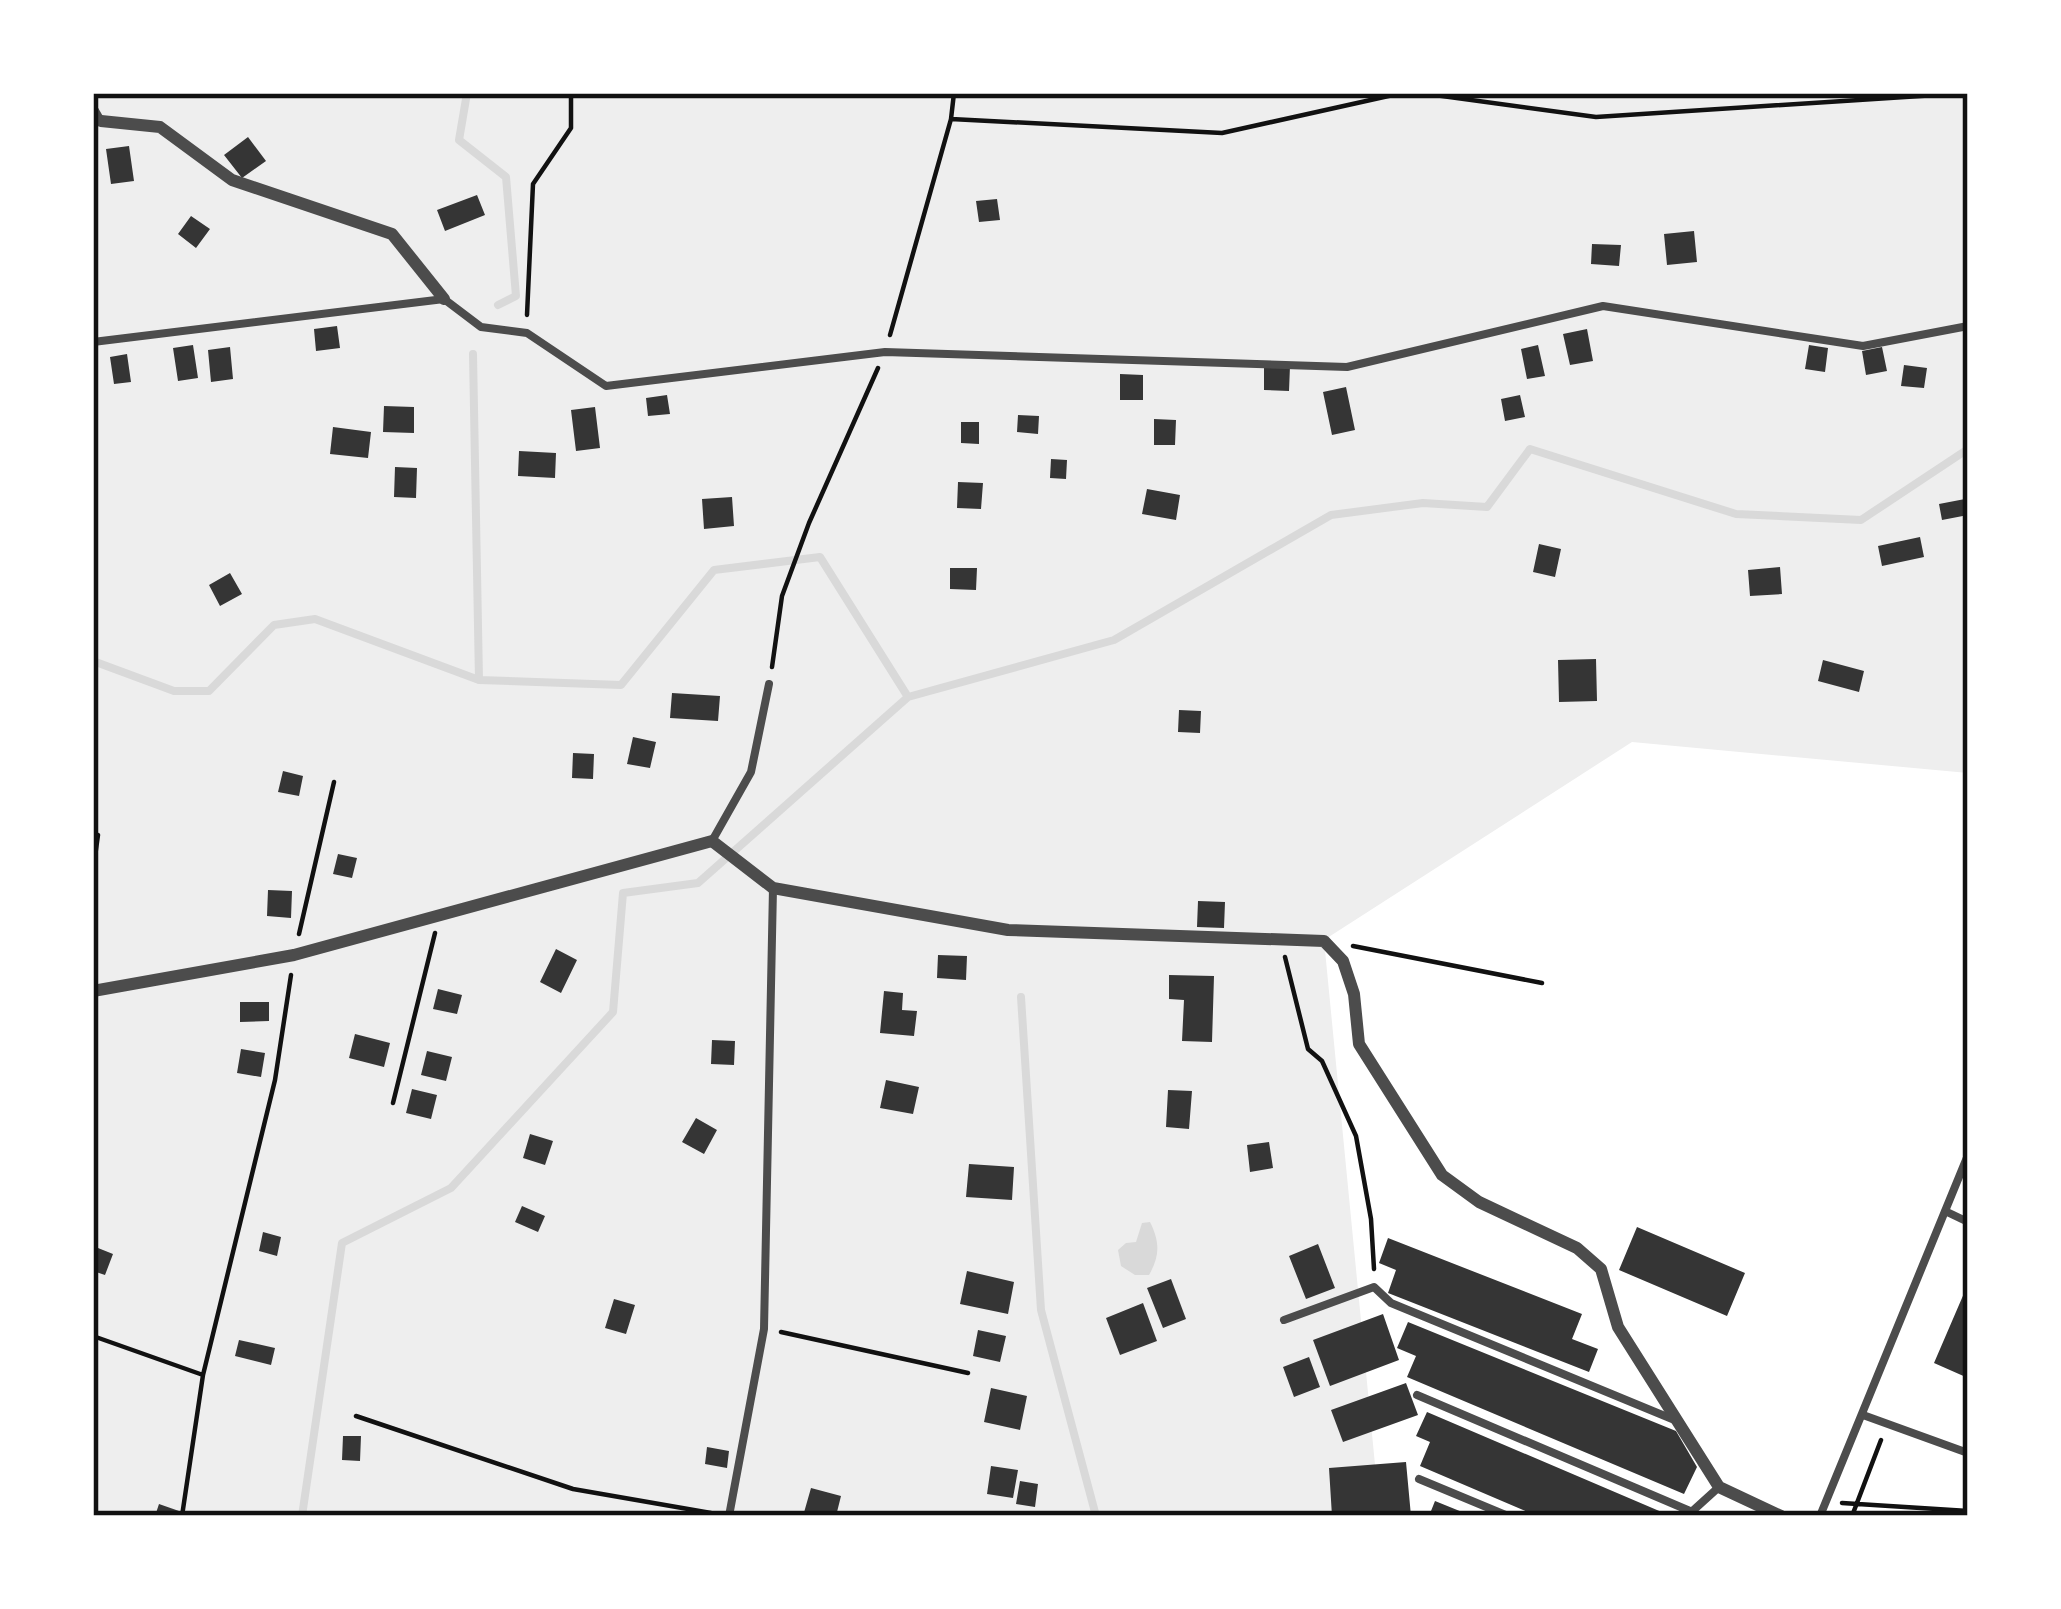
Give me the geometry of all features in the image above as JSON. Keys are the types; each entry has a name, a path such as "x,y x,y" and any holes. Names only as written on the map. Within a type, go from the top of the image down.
{"street":[{"path":"97,122 160,128 232,180 392,234 444,299"},
{"path":"93,991 294,955 712,841 773,888 1008,930 1324,940 1343,962 1354,994 1359,1044 1442,1175 1480,1202 1577,1248 1600,1269 1618,1327 1719,1487 1781,1516"}],"lane":[{"path":"93,107 97,122"},
{"path":"93,342 444,299 481,327 526,333 606,386 885,352 1347,368 1603,307 1863,346 1968,326"},
{"path":"712,841 751,772 769,684"},
{"path":"729,1516 764,1329 773,888"},
{"path":"1820,1516 1968,1155"},
{"path":"1945,1211 1968,1222"},
{"path":"1283,1320 1374,1287 1390,1304 1678,1421"},
{"path":"1417,1395 1689,1513 1719,1487"},
{"path":"1863,1415 1968,1453"},
{"path":"1419,1479 1508,1516"}],"path":[{"path":"526,333 533,184 572,128 572,93"},
{"path":"769,684 782,596 885,352 951,119 954,93"},
{"path":"951,119 1222,133 1402,93"},
{"path":"1420,93 1595,118 1967,93"},
{"path":"182,1516 203,1376 275,1080 294,955 334,782"},
{"path":"93,871 98,835"},
{"path":"393,1103 439,916"},
{"path":"1280,939 1308,1049 1322,1061 1356,1136 1371,1219 1374,1287"},
{"path":"1324,940 1542,982"},
{"path":"764,1329 968,1373"},
{"path":"93,1336 203,1376"},
{"path":"356,1417 573,1489 729,1516"},
{"path":"1852,1516 1887,1424"},
{"path":"1826,1502 1968,1511"}],"shaded area":[{"path":"93,93 1968,93 1968,773 1632,742 1324,940 1380,1516 93,1516"},
{"path":"1150,1222 1157,1243 1155,1262 1149,1275 1135,1275 1121,1266 1118,1250 1136,1242 1142,1223"}],"building":[{"path":"248,137 266,161 242,178 224,155"},
{"path":"129,146 134,181 111,184 106,149"},
{"path":"477,195 485,215 445,231 437,210"},
{"path":"997,199 1000,220 979,222 976,201"},
{"path":"191,216 210,229 196,248 178,234"},
{"path":"1694,231 1697,262 1667,265 1664,234"},
{"path":"1592,244 1621,245 1619,266 1591,264"},
{"path":"337,326 340,348 316,351 314,329"},
{"path":"1587,329 1593,361 1570,365 1563,334"},
{"path":"193,345 198,378 178,381 173,348"},
{"path":"1538,345 1545,376 1527,379 1521,349"},
{"path":"1809,345 1828,348 1825,372 1805,369"},
{"path":"230,347 233,379 211,382 208,350"},
{"path":"1882,347 1887,371 1866,375 1862,351"},
{"path":"127,354 131,382 114,384 110,357"},
{"path":"1904,365 1927,368 1924,388 1901,386"},
{"path":"1264,366 1290,366 1289,391 1264,390"},
{"path":"1120,374 1143,375 1143,400 1120,400"},
{"path":"1346,387 1355,430 1332,435 1323,392"},
{"path":"667,395 670,414 648,416 646,398"},
{"path":"1520,395 1525,417 1505,421 1501,399"},
{"path":"384,406 414,407 414,433 383,432"},
{"path":"595,407 600,448 576,451 571,410"},
{"path":"1018,415 1039,416 1038,434 1017,432"},
{"path":"1154,419 1176,420 1175,445 1154,445"},
{"path":"961,422 979,422 979,444 961,443"},
{"path":"333,427 371,432 368,458 330,454"},
{"path":"519,451 556,453 555,478 518,476"},
{"path":"1051,459 1067,460 1066,479 1050,478"},
{"path":"395,467 417,468 416,498 394,497"},
{"path":"958,482 983,483 981,509 957,508"},
{"path":"1147,489 1180,495 1176,520 1142,514"},
{"path":"732,497 734,526 704,529 702,499"},
{"path":"1965,499 1968,515 1942,520 1939,504"},
{"path":"1920,537 1924,557 1882,566 1878,546"},
{"path":"1539,544 1561,549 1555,577 1533,572"},
{"path":"1780,567 1782,594 1750,596 1748,570"},
{"path":"950,568 977,568 976,590 950,589"},
{"path":"230,573 242,594 220,606 209,585"},
{"path":"1596,659 1597,701 1559,702 1558,660"},
{"path":"1823,660 1864,671 1859,692 1818,681"},
{"path":"672,693 720,696 718,721 670,718"},
{"path":"1179,710 1201,711 1200,733 1178,732"},
{"path":"633,737 656,742 650,768 627,764"},
{"path":"573,753 594,754 593,779 572,778"},
{"path":"283,771 303,776 299,796 278,792"},
{"path":"338,854 357,858 352,878 333,874"},
{"path":"268,890 292,891 291,918 267,916"},
{"path":"1198,901 1225,902 1224,928 1197,927"},
{"path":"556,949 577,960 561,993 540,982"},
{"path":"938,955 967,956 966,980 937,978"},
{"path":"1169,975 1214,976 1212,1042 1182,1041 1184,1000 1169,999"},
{"path":"438,989 462,995 457,1014 433,1009"},
{"path":"884,991 903,993 902,1010 917,1011 914,1036 880,1033"},
{"path":"240,1002 269,1002 269,1021 240,1022"},
{"path":"355,1034 390,1043 384,1067 349,1058"},
{"path":"712,1040 735,1041 734,1065 711,1064"},
{"path":"241,1049 265,1053 261,1077 237,1073"},
{"path":"427,1051 452,1057 446,1081 421,1075"},
{"path":"886,1080 919,1087 913,1114 880,1108"},
{"path":"412,1089 437,1095 431,1119 406,1113"},
{"path":"1168,1090 1192,1091 1189,1129 1166,1127"},
{"path":"696,1118 717,1130 704,1154 682,1142"},
{"path":"530,1134 553,1141 545,1165 523,1158"},
{"path":"1269,1142 1273,1168 1250,1172 1247,1145"},
{"path":"969,1164 1014,1167 1012,1200 966,1197"},
{"path":"522,1206 545,1216 538,1232 515,1222"},
{"path":"1637,1227 1745,1273 1727,1316 1619,1270"},
{"path":"263,1232 281,1237 277,1256 259,1251"},
{"path":"1388,1238 1582,1314 1572,1339 1598,1349 1589,1372 1388,1293 1396,1270 1379,1263"},
{"path":"1318,1244 1335,1288 1306,1299 1289,1256"},
{"path":"98,1248 113,1254 105,1275 93,1271"},
{"path":"967,1271 1014,1282 1008,1314 960,1304"},
{"path":"1171,1279 1186,1319 1163,1328 1147,1288"},
{"path":"1968,1284 1968,1378 1934,1363"},
{"path":"614,1299 635,1305 626,1334 605,1328"},
{"path":"1143,1303 1157,1341 1120,1355 1106,1318"},
{"path":"1383,1314 1399,1360 1330,1386 1313,1340"},
{"path":"1408,1322 1676,1431 1697,1467 1684,1494 1407,1377 1416,1356 1397,1348"},
{"path":"978,1330 1006,1336 1000,1362 973,1356"},
{"path":"239,1340 275,1348 271,1365 235,1356"},
{"path":"1309,1357 1320,1387 1294,1397 1283,1367"},
{"path":"1406,1383 1418,1415 1343,1442 1331,1410"},
{"path":"991,1388 1027,1396 1020,1430 984,1422"},
{"path":"1427,1412 1671,1516 1537,1516 1420,1466 1430,1442 1416,1436"},
{"path":"343,1436 361,1436 360,1461 342,1460"},
{"path":"707,1447 729,1451 727,1468 705,1464"},
{"path":"1406,1462 1411,1516 1332,1516 1329,1468"},
{"path":"991,1466 1018,1470 1013,1498 987,1494"},
{"path":"1020,1481 1038,1484 1035,1507 1016,1504"},
{"path":"811,1488 841,1496 836,1516 803,1516"},
{"path":"1435,1501 1472,1516 1429,1516"},
{"path":"159,1504 179,1511 177,1516 155,1516"}],"waterway":[{"path":"467,93 459,140 506,177 516,296 498,305"},
{"path":"473,354 479,680"},
{"path":"93,661 174,691 209,691 274,625 315,619 479,680 621,685 714,570 820,557 908,697 1114,640 1331,515 1423,503 1487,507 1530,449 1736,514 1861,520 1968,449"},
{"path":"302,1516 342,1243 451,1188 613,1012 623,893 698,883 908,697"},
{"path":"1021,997 1041,1310 1096,1516"}]}
